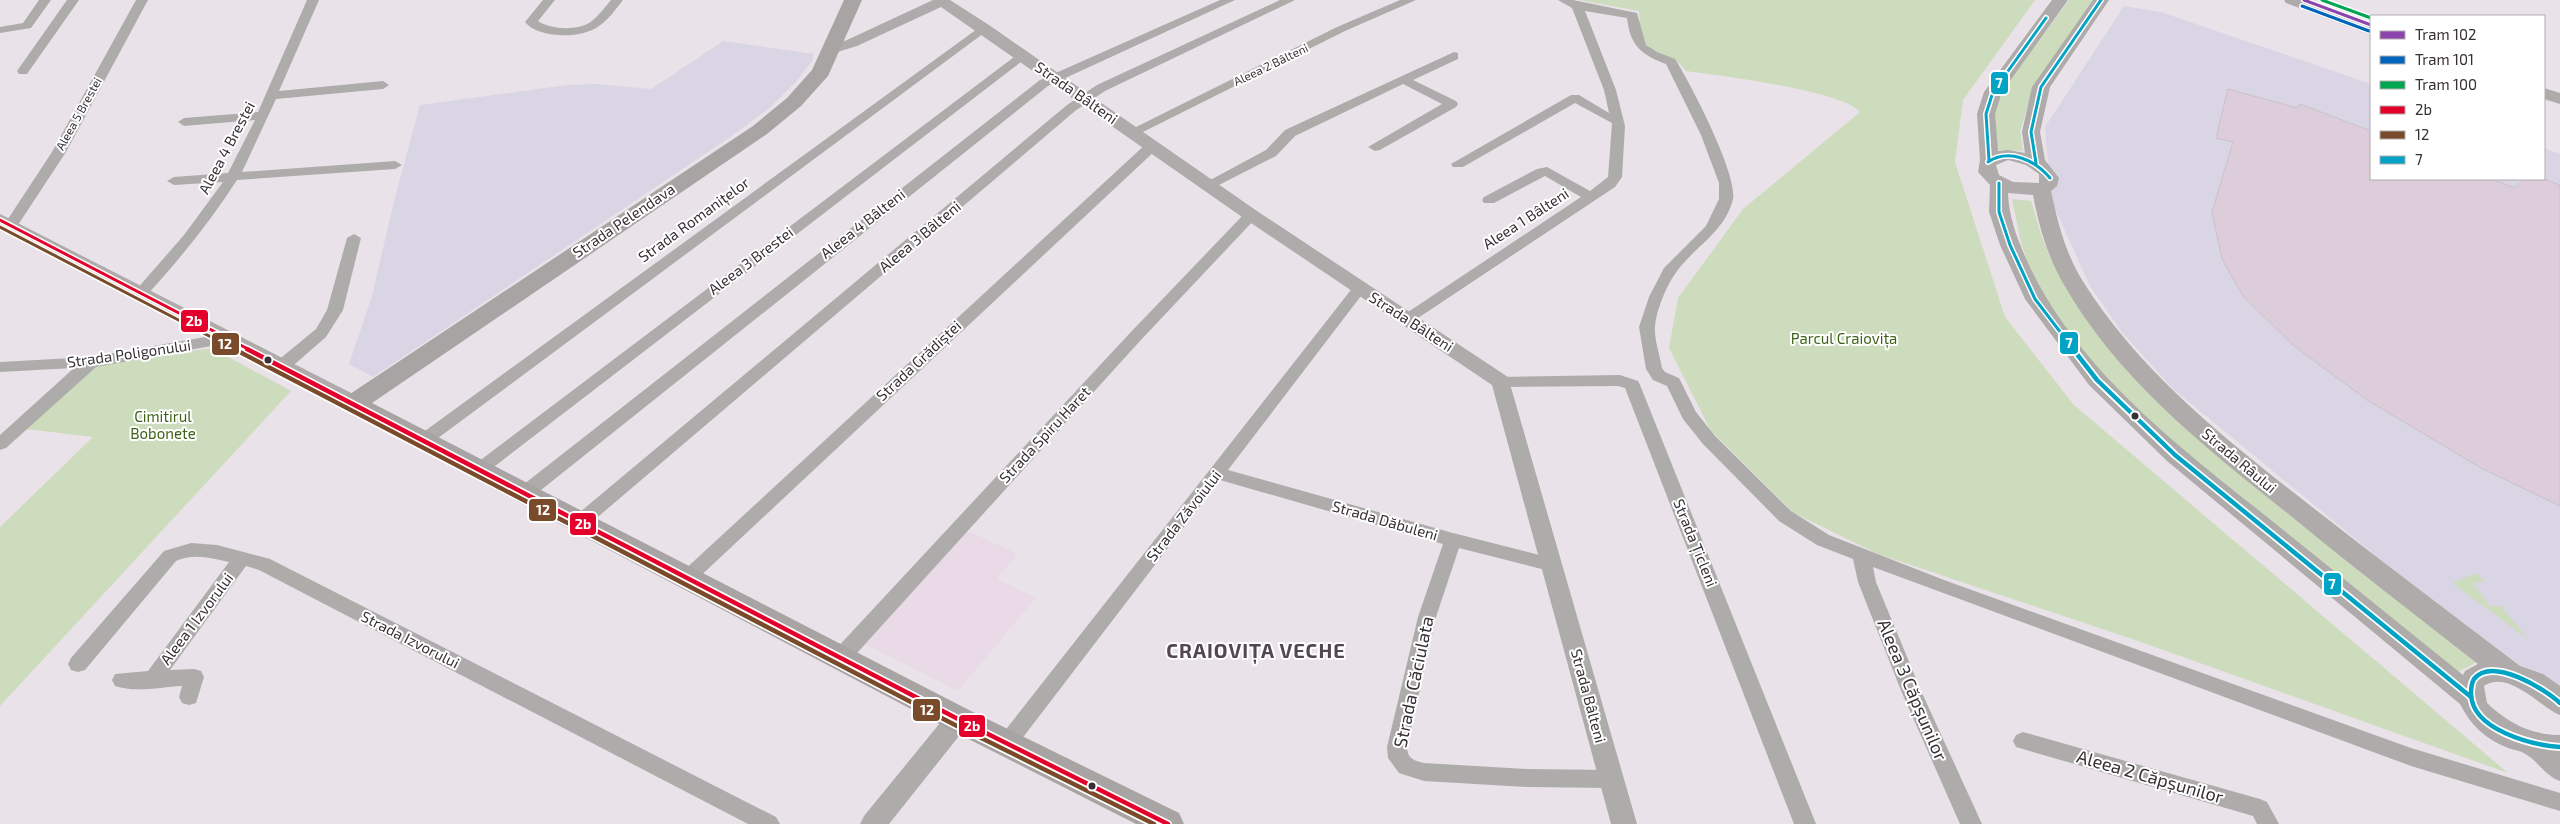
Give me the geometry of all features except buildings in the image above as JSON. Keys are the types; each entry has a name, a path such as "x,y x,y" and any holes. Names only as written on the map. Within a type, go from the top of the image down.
{"main road":[{"name":"Strada Pelendava","path":"353,404 760,130 794,102 821,72 853,0"},
{"path":"2041,189 2020,190 1999,183 1987,171 1987,163 1990,160 1986,114 1993,92 2060,0"},
{"name":"Strada Râului","path":"2101,0 2041,87 2031,132 2036,163 2046,170 2050,178 2048,186 2041,189 2042,205 2055,244 2072,282 2108,334 2187,417 2222,449 2345,547 2511,674"},
{"path":"2292,0 2370,30"},
{"path":"2331,0 2373,15"},
{"path":"2545,77 2560,83"},
{"path":"2545,93 2560,99"},
{"path":"1990,160 2008,155 2036,163"},
{"path":"1999,183 1998,212 2010,245 2035,299 2097,380 2175,455 2472,697 2478,710 2490,723 2512,738 2549,747 2560,768"},
{"path":"6,223 958,719 1168,824"},
{"name":"Strada Râului","path":"2472,697 2470,689 2477,677 2496,672 2511,674 2534,683 2560,703"}],"street":[{"path":"3,30 27,26 45,0"},
{"path":"23,71 73,0"},
{"name":"Aleea 5 Brestei","path":"6,223 58,152 142,0"},
{"name":"Aleea 4 Brestei","path":"141,293 182,249 210,214 233,176 264,115 298,29 313,0"},
{"path":"549,0 531,22 541,28 568,30 595,24 617,0"},
{"name":"Aleea 4 Bâlteni","path":"525,493 1044,83 1229,0"},
{"name":"Aleea 3 Bâlteni","path":"580,522 1084,98 1101,88 1289,0"},
{"name":"Aleea 2 Bâlteni","path":"1132,132 1341,29 1410,0"},
{"name":"Strada Bâlteni","path":"831,50 860,40 944,1 1359,289 1407,318 1501,382 1624,824"},
{"path":"1570,3 1633,15 1636,41 1642,50 1671,62 1708,135 1726,183 1726,199 1712,228 1669,271 1656,297 1647,327 1654,369 1660,376 1673,382 1689,415 1709,440 1784,516 1823,540 1938,585 2411,757 2560,802"},
{"name":"Aleea 1 Bâlteni","path":"1407,318 1610,184 1615,177 1618,121 1610,90 1570,3"},
{"name":"Strada Romanițelor","path":"424,440 984,28"},
{"name":"Aleea 3 Brestei","path":"480,469 1022,55"},
{"path":"1208,185 1271,152 1290,134 1454,56"},
{"path":"1375,146 1452,104 1404,80"},
{"path":"272,96 383,84"},
{"path":"1458,164 1575,98 1618,121"},
{"path":"184,122 264,115"},
{"name":"Strada Grădiștei","path":"687,578 1152,146"},
{"path":"174,181 395,165"},
{"path":"1489,200 1542,172 1547,172 1590,197"},
{"name":"Strada Spiru Haret","path":"841,657 1134,338 1251,215"},
{"path":"282,366 321,333 335,310 354,238"},
{"name":"Strada Zăvoiului","path":"1007,743 1359,289"},
{"name":"Strada Poligonului","path":"2,369 91,362 228,338"},
{"path":"0,444 91,362"},
{"path":"1501,382 1620,380 1629,383 1660,376"},
{"name":"Strada Țicleni","path":"1629,383 1634,388 1805,824"},
{"name":"Strada Dăbuleni","path":"1218,473 1453,540 1553,565"},
{"name":"Strada Căciulata","path":"1453,540 1427,617 1397,747 1398,758 1406,767 1424,772 1528,778 1611,779"},
{"name":"Strada Izvorului","path":"78,664 175,553 206,550 242,558 264,564 769,824"},
{"name":"Aleea 3 Căpșunilor","path":"1861,554 1867,582 1912,693 1971,824"},
{"name":"Aleea 1 Izvorului","path":"152,680 242,558"},
{"path":"122,680 194,677 189,697"},
{"path":"873,824 958,719"},
{"name":"Aleea 2 Căpșunilor","path":"2023,741 2260,809 2268,824"}],"shaded area":[{"path":"2124,6 2161,12 2370,84 2370,180 2545,180 2545,148 2560,154 2560,707 2173,389 2121,331 2090,286 2051,200 2045,127"},
{"path":"723,41 814,54 812,61 796,82 772,106 733,135 373,377 349,364 372,296 394,201 420,105 568,85 596,84 651,89"},
{"path":"968,531 1018,554 997,579 1036,598 958,691 865,644"}],"green space":[{"name":"Parcul Craiovița","path":"1579,0 2035,0 1963,100 1955,162 2005,317 2074,405 2508,773 2141,642 1878,554 1794,513 1711,431 1669,348 1678,298 1743,209 1860,112 1849,104 1806,91 1750,80 1686,71 1677,62 1652,49 1644,42 1641,33 1639,11"},
{"path":"2069,0 2094,0 2034,86 2020,131 2023,151 1997,150 1994,111 2009,81"},
{"path":"2012,199 2031,201 2045,245 2065,285 2102,339 2145,389 2479,661 2452,675 2185,456 2114,388 2070,336 2035,283 2021,243"},
{"name":"Cimitirul Bobonete","path":"212,348 291,391 0,706 0,527 93,437 26,429 96,365"},
{"path":"2476,573 2484,582 2473,583 2490,606 2501,606 2528,639 2452,583"}],"tram line":[{"name":"102","path":"2304,0 2370,25"},
{"name":"100","path":"2322,0 2370,18"},
{"name":"101","path":"2302,6 2369,31"}],"transit line":[{"name":"7","path":"2036,163 2031,132 2041,87 2101,0"},
{"name":"7","path":"1989,160 1986,114 1993,92 2046,18"},
{"name":"7","path":"1988,162 1995,157 2003,155 2021,158 2038,166 2050,178"},
{"name":"7","path":"1999,183 1999,212 2010,245 2035,299 2097,380 2175,455 2471,697"},
{"name":"2b","path":"0,220 958,719 1168,824"},
{"name":"12","path":"0,227 955,725 1154,824"},
{"name":"7","path":"2560,703 2536,684 2521,677 2511,675 2490,672 2481,674 2475,678 2471,686 2471,700 2478,712 2488,723 2502,732 2517,738 2533,743 2560,747"}],"district":[{"name":"CRAIOVIȚA VECHE","path":"1256,651"}]}
